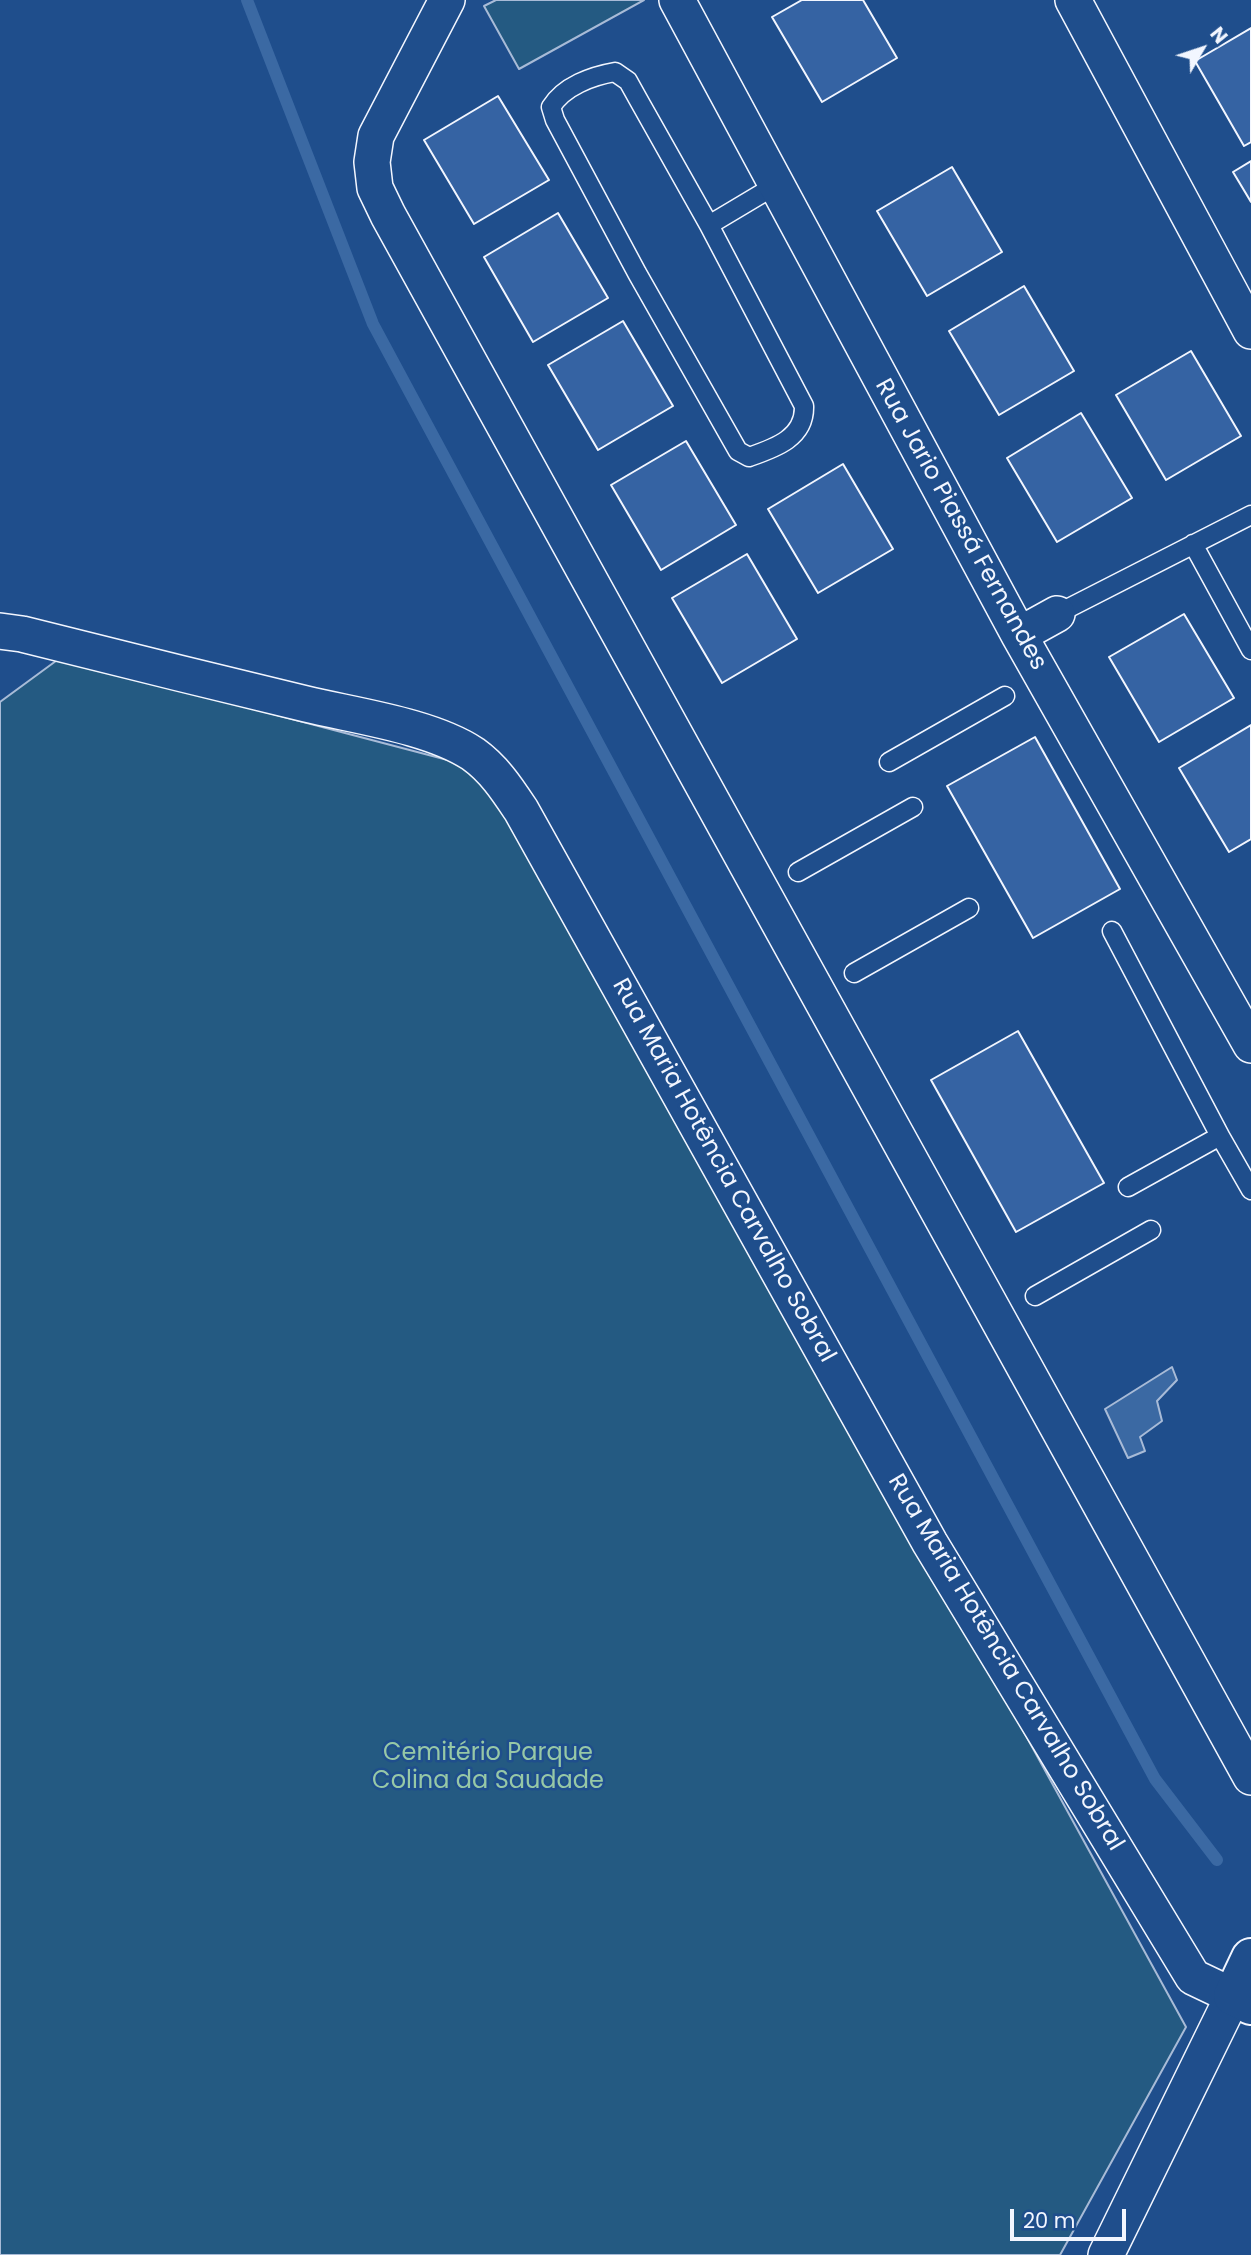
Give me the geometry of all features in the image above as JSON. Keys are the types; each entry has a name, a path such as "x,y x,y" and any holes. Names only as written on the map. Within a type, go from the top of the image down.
{"street":[{"path":"447,0 376,136 372,162 375,188 1251,1777"},
{"name":"Rua Jario Piassá Fernandes","path":"677,0 1018,635 1251,1045"},
{"path":"1073,0 1251,331"},
{"path":"1018,635 1057,614"},
{"name":"Rua Maria Hotência Carvalho Sobral","path":"0,631 22,634 430,733 471,753 490,767 521,810 930,1543 1193,1977 1242,2001"},
{"path":"1105,2255 1242,2001 1251,1958"}],"lane":[{"path":"615,72 628,81 709,225 804,406 804,418 796,434 749,457 738,451 637,273 555,120 551,107 558,96 595,75 615,72"},
{"path":"709,225 776,185"},
{"path":"1057,614 1251,515"},
{"path":"1193,544 1251,650"},
{"path":"889,762 1004,696"},
{"path":"798,872 914,807"},
{"path":"854,973 969,908"},
{"path":"1112,931 1251,1190"},
{"path":"1128,1186 1220,1136"},
{"path":"1035,1296 1151,1230"}],"green space":[{"path":"496,0 644,0 519,69 484,6"},
{"name":"Cemitério Parque Colina da Saudade","path":"60,658 497,773 1186,2027 1060,2255 0,2255 0,702"}],"shaded area":[{"path":"1172,1367 1177,1380 1157,1401 1162,1421 1140,1437 1145,1451 1128,1458 1105,1409"}],"building":[{"path":"802,0 863,0 897,58 822,102 772,17"},
{"path":"1251,28 1251,142 1244,146 1195,61"},
{"path":"498,96 549,180 474,224 424,140"},
{"path":"1251,161 1251,202 1233,172"},
{"path":"952,167 1002,252 927,296 877,211"},
{"path":"558,213 608,298 533,342 484,257"},
{"path":"1024,286 1074,371 999,415 949,331"},
{"path":"623,321 673,406 598,450 548,365"},
{"path":"1191,351 1241,436 1166,480 1116,395"},
{"path":"1081,413 1132,498 1057,542 1007,458"},
{"path":"686,441 736,525 661,570 611,485"},
{"path":"843,464 893,549 818,593 768,509"},
{"path":"747,554 797,639 722,683 672,598"},
{"path":"1184,614 1234,698 1159,742 1109,657"},
{"path":"1251,725 1251,839 1229,852 1179,768"},
{"path":"1035,737 1120,889 1033,938 947,786"},
{"path":"1018,1031 1104,1183 1016,1232 931,1080"}],"waterway":[{"path":"247,0 373,324 1155,1779 1217,1860"}]}
